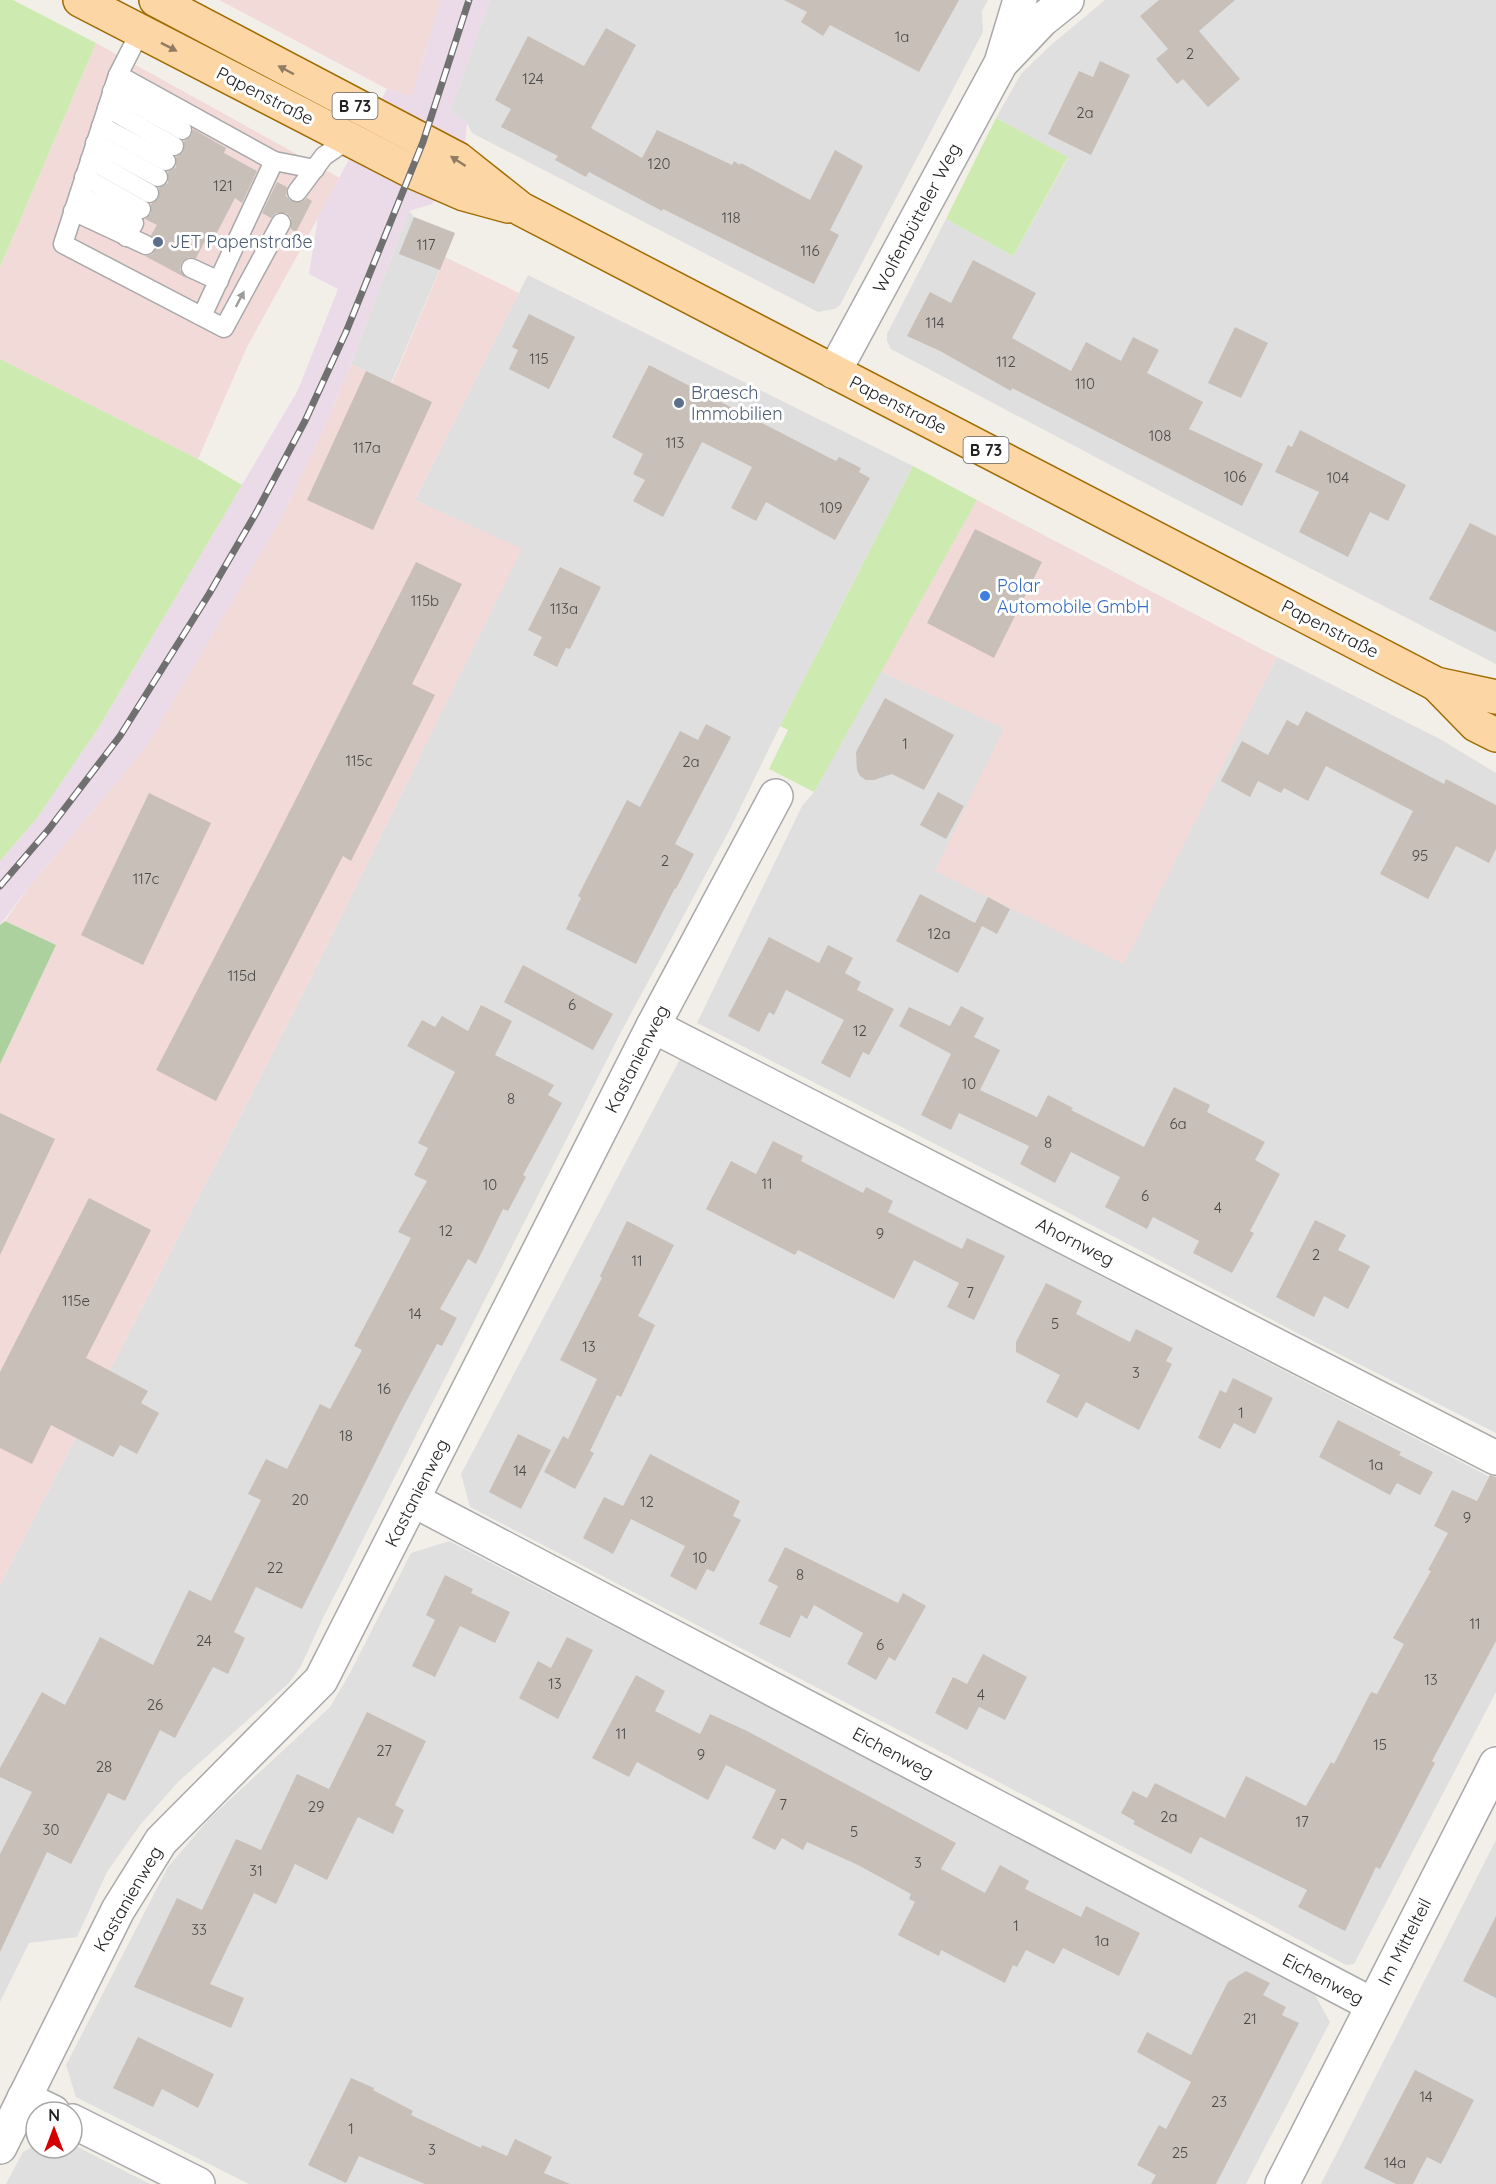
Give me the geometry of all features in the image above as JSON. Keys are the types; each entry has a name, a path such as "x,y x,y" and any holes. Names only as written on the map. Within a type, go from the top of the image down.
{"main road":[{"name":"Papenstraße","path":"80,0 411,171 464,194 521,209"},
{"name":"Papenstraße","path":"156,0 458,159 521,209 834,372 1436,684 1496,697"},
{"name":"Papenstraße","path":"1436,684 1476,725 1496,735"}],"street":[{"name":"Wolfenbütteler Weg","path":"834,372 1001,63 1020,0"},
{"name":"Wolfenbütteler Weg","path":"1001,63 1042,20 1067,0"},
{"name":"Kastanienweg","path":"0,2147 118,1910 161,1841 321,1680 653,1026 776,796"},
{"name":"Ahornweg","path":"653,1026 1496,1458"},
{"name":"Eichenweg","path":"413,1500 1373,2005"},
{"name":"Im Mittelteil","path":"1282,2184 1496,1764"},
{"path":"24,2098 28,2100"},
{"path":"84,2127 198,2184"}],"lane":[{"path":"140,32 101,126 63,244 224,328 281,224"},
{"path":"101,126 315,169"},
{"path":"101,126 162,169"},
{"path":"101,126 162,169"},
{"path":"101,126 162,169"},
{"path":"297,192 324,156 349,139"},
{"path":"201,316 274,161"},
{"path":"76,203 126,237 146,246"},
{"path":"191,267 219,281"}],"shaded area":[{"path":"219,0 441,0 412,96 387,89"},
{"path":"441,0 490,0 450,111 467,123 465,144 432,204 409,211 351,364 282,517 146,747 0,925 0,861 37,818 99,727 298,390 338,289 309,274 318,217 387,89 412,96"},
{"path":"490,0 988,0 982,11 983,32 840,305 835,309 818,312 472,133 467,123 450,111"},
{"path":"1105,0 1496,0 1496,664 891,349 887,341 887,334 946,219 1013,256 1068,158 996,118 1021,74 1051,45"},
{"name":"JET Papenstraße","path":"96,43 340,178 247,347 198,459 0,359 0,267"},
{"path":"409,211 414,217 455,233 391,383 351,364"},
{"path":"445,257 519,293 415,500 522,549 313,974 0,1585 0,1064 56,945 5,921 29,887 146,747 282,517 351,364 392,383"},
{"path":"528,275 913,466 730,829 620,1034 323,1618 301,1666 289,1683 179,1781 140,1825 107,1872 77,1937 29,1943 0,2002 0,1585 313,974 521,550 415,500"},
{"path":"977,500 1277,657 1124,964 935,871 1004,728 880,671"},
{"path":"1277,657 1440,739 1496,773 1496,1433 1299,1334 1002,1178 697,1023 802,806 814,792 880,671 1005,728 1123,964"},
{"path":"680,1059 1496,1480 1496,1692 1354,1964 1346,1965 470,1507 461,1474"},
{"path":"449,1541 1071,1864 1315,1995 1330,2022 1246,2184 249,2184 76,2097 66,2065 168,1867 209,1819 330,1707 350,1673 411,1553"},
{"path":"1496,1840 1496,2184 1321,2184"},
{"path":"84,2150 150,2184 6,2184 23,2152 24,2160 84,2160"}],"green space":[{"path":"0,0 13,0 96,43 0,267"},
{"path":"996,118 1068,157 1013,256 946,219"},
{"path":"0,359 198,459 242,485 99,727 37,818 0,861"},
{"path":"913,466 977,500 814,792 769,769 788,730 780,726"},
{"path":"5,921 56,945 0,1064 0,925"}],"building":[{"path":"784,0 959,0 919,72 830,25 823,36 801,22 807,12"},
{"path":"1159,0 1235,0 1199,31 1240,79 1208,107 1183,79 1177,84 1156,59 1168,49 1140,16"},
{"path":"606,28 636,45 591,128 642,158 657,130 732,165 734,161 740,165 741,163 810,200 835,150 863,166 830,230 839,235 814,284 663,209 662,211 589,172 586,177 555,160 558,156 501,127 511,109 495,100 528,36 584,66"},
{"path":"1100,61 1130,75 1091,155 1048,134 1079,71 1093,77"},
{"path":"193,129 226,148 224,153 257,171 242,203 235,198 211,244 205,241 196,258 189,257 181,263 180,270 186,278 145,256 153,254 157,245 151,235 157,225 145,219 151,214 151,204 158,199 159,188 168,183 168,172 176,167 176,157 183,152 184,141 191,136"},
{"path":"277,182 287,187 286,196 291,201 301,202 307,198 312,201 296,232 291,229 291,218 286,213 276,213 271,218 262,213"},
{"path":"414,217 455,233 440,270 399,254"},
{"path":"973,260 1036,293 1012,338 1071,371 1086,342 1121,361 1133,337 1159,350 1147,373 1203,402 1189,429 1263,464 1242,506 1012,388 1011,391 940,351 907,336 930,292 951,303"},
{"path":"529,314 575,337 549,389 509,369 518,350 512,347"},
{"path":"1235,327 1268,343 1241,398 1208,383"},
{"path":"649,365 836,461 839,457 861,468 859,472 870,478 835,540 766,502 756,521 731,508 752,467 702,442 663,517 633,501 645,480 633,474 643,454 612,437"},
{"path":"366,371 432,402 373,530 307,500"},
{"path":"1300,430 1406,485 1388,521 1370,512 1348,557 1299,532 1319,492 1275,472 1288,445 1292,447"},
{"path":"1470,523 1496,536 1496,632 1429,599"},
{"path":"975,529 1042,562 994,658 927,623"},
{"path":"416,562 462,584 412,684 435,695 351,861 343,856 216,1101 156,1070"},
{"path":"560,567 601,587 570,649 566,648 557,667 533,655 542,637 528,630"},
{"path":"885,698 954,735 924,790 892,774 866,780 857,770 856,752"},
{"path":"1306,711 1444,784 1446,779 1496,805 1496,849 1489,863 1456,846 1428,899 1380,874 1413,811 1326,766 1308,801 1284,788 1281,793 1258,781 1250,797 1221,781 1242,741 1268,755 1287,720 1298,726"},
{"path":"706,724 731,737 675,844 694,854 636,964 566,929 581,898 578,896 627,800 640,807 680,731 698,740"},
{"path":"938,792 964,806 946,839 920,825"},
{"path":"149,793 211,823 143,965 81,935"},
{"path":"920,894 975,923 988,897 1010,909 997,934 982,926 958,973 896,941"},
{"path":"769,937 819,963 828,945 853,958 845,973 861,982 857,990 894,1009 869,1055 863,1052 850,1078 821,1063 844,1020 786,990 774,1015 769,1012 759,1032 728,1016"},
{"path":"523,965 613,1014 593,1050 504,1002"},
{"path":"481,1005 512,1021 495,1055 554,1085 548,1095 562,1103 523,1175 526,1177 508,1211 503,1209 476,1264 468,1259 440,1309 457,1318 442,1346 437,1344 399,1415 302,1609 256,1587 234,1632 245,1638 228,1674 213,1667 175,1738 160,1730 125,1801 108,1793 71,1864 47,1852 0,1952 0,1854 32,1792 0,1777 0,1768 42,1692 65,1705 100,1637 153,1665 189,1590 211,1601 261,1500 248,1494 266,1459 287,1469 320,1404 330,1409 362,1350 354,1346 411,1238 398,1232 427,1181 414,1175 428,1148 418,1143 455,1072 407,1046 422,1020 435,1027 442,1016 468,1031"},
{"path":"961,1006 984,1018 974,1037 1000,1050 980,1090 1037,1117 1048,1095 1073,1108 1071,1110 1144,1147 1174,1087 1210,1105 1207,1112 1265,1142 1255,1160 1280,1174 1250,1231 1254,1233 1232,1273 1193,1253 1199,1241 1153,1217 1147,1229 1105,1207 1120,1177 1071,1152 1055,1183 1020,1164 1029,1146 959,1113 951,1130 921,1115 951,1054 899,1026 909,1007 950,1026"},
{"path":"0,1113 55,1139 0,1255"},
{"path":"773,1141 803,1156 801,1161 863,1193 866,1187 893,1201 888,1212 962,1249 967,1238 1005,1256 974,1320 947,1307 959,1283 914,1260 894,1299 798,1250 795,1255 706,1209 731,1161 756,1174"},
{"path":"89,1198 151,1230 86,1358 148,1391 141,1403 159,1413 137,1454 120,1445 113,1457 51,1425 32,1464 0,1448 0,1372"},
{"path":"1315,1220 1346,1235 1338,1250 1370,1266 1348,1309 1324,1296 1314,1317 1276,1297"},
{"path":"627,1221 674,1245 638,1316 655,1325 621,1397 617,1395 590,1451 594,1453 575,1489 544,1472 563,1436 568,1439 597,1379 560,1360 602,1278 600,1276"},
{"path":"1046,1283 1082,1301 1076,1314 1130,1342 1136,1329 1173,1348 1166,1361 1172,1364 1139,1430 1086,1402 1077,1418 1046,1402 1060,1375 1016,1352 1016,1342"},
{"path":"1233,1378 1273,1398 1255,1434 1234,1423 1220,1449 1198,1438 1220,1390 1226,1393"},
{"path":"1338,1420 1401,1452 1399,1455 1433,1472 1420,1495 1397,1483 1390,1495 1319,1457"},
{"path":"518,1434 551,1450 521,1509 489,1492"},
{"path":"650,1454 740,1501 733,1516 741,1520 714,1572 707,1569 696,1590 670,1576 685,1546 631,1519 613,1554 583,1538 604,1497 623,1506"},
{"path":"1490,1475 1496,1477 1496,1641 1432,1761 1435,1763 1380,1869 1376,1867 1345,1931 1298,1907 1307,1890 1200,1837 1191,1854 1133,1824 1135,1821 1121,1813 1133,1791 1147,1798 1155,1783 1225,1818 1246,1776 1306,1806 1331,1762 1334,1764 1371,1692 1377,1694 1404,1644 1393,1638 1431,1571 1428,1570 1448,1533 1434,1526 1452,1490 1477,1501"},
{"path":"785,1547 898,1603 903,1593 926,1606 895,1661 889,1657 876,1680 847,1664 863,1633 814,1605 807,1619 801,1615 790,1638 759,1624 778,1586 768,1581"},
{"path":"445,1575 473,1589 471,1593 510,1612 495,1643 460,1626 435,1677 412,1666 435,1620 426,1615"},
{"path":"567,1637 593,1650 558,1719 519,1698 538,1661 551,1668"},
{"path":"983,1654 1027,1677 1005,1720 979,1707 967,1730 935,1713 953,1677 967,1684"},
{"path":"636,1675 665,1691 655,1711 700,1734 710,1714 747,1731 956,1843 941,1869 985,1893 1000,1865 1029,1881 1025,1889 1081,1917 1086,1906 1140,1933 1119,1976 1063,1948 1054,1964 1026,1950 1017,1967 1013,1965 1005,1983 941,1950 939,1956 898,1935 915,1902 909,1899 911,1894 858,1865 807,1842 803,1850 782,1838 775,1850 752,1838 776,1790 726,1765 708,1800 637,1762 629,1777 592,1758"},
{"path":"367,1712 426,1741 395,1805 404,1810 393,1834 358,1817 327,1880 295,1864 276,1904 254,1893 210,1984 244,1998 231,2028 134,1987 177,1898 202,1910 236,1839 261,1850 297,1774 329,1789"},
{"path":"1496,1916 1496,1998 1463,1981"},
{"path":"1246,1971 1270,1983 1263,1995 1286,2007 1282,2015 1299,2023 1216,2184 1151,2184 1156,2175 1137,2165 1159,2125 1166,2129 1191,2082 1137,2052 1147,2032 1191,2055 1228,1982"},
{"path":"138,2037 214,2074 198,2108 162,2089 153,2107 113,2088"},
{"path":"1415,2070 1474,2100 1441,2164 1427,2157 1413,2184 1396,2184 1364,2168"},
{"path":"351,2078 374,2088 373,2090 413,2111 411,2115 481,2148 482,2145 507,2156 515,2139 552,2157 544,2173 570,2184 425,2184 359,2156 346,2183 308,2165"}],"railway":[{"path":"0,886 49,829 120,736 209,594 305,421 346,332 423,142 469,0"}],"place":[{"name":"JET Papenstraße","path":"158,242"},
{"name":"Braesch Immobilien","path":"679,403"},
{"name":"Polar Automobile GmbH","path":"985,596"}]}
